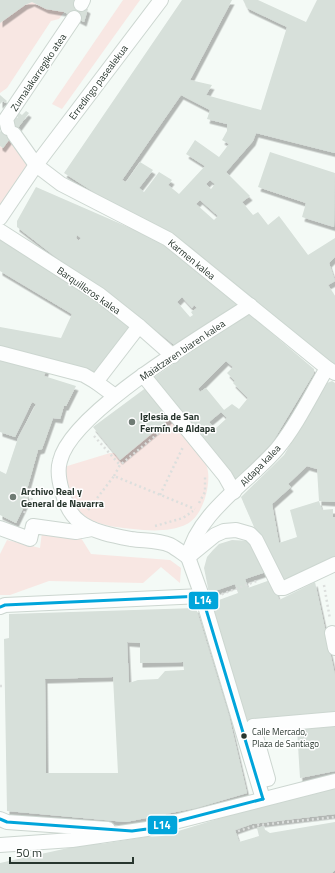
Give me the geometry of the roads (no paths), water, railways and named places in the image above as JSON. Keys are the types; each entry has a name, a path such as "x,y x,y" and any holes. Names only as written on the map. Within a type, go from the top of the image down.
{"street":[{"name":"Erredingo pasealekua","path":"36,165 161,0"},
{"name":"Zumalakarregiko atea","path":"11,131 6,119 74,18"},
{"name":"Karmen kalea","path":"11,131 36,165 61,184 168,239 331,370"},
{"path":"0,218 36,165"},
{"name":"Barquilleros kalea","path":"0,231 100,295 139,326 173,356"},
{"name":"Maiatzaren biaren kalea","path":"188,557 170,545 164,543 131,539 92,529 80,522 70,512 64,500 58,473 60,460 67,446 84,425 115,396 143,375 250,305"},
{"path":"96,382 139,326"},
{"path":"0,353 84,375 115,396"},
{"name":"Aldapa kalea","path":"188,557 191,544 204,522 276,450 331,370"},
{"path":"143,375 225,476 234,492"},
{"path":"0,528 17,529 30,540 33,526 76,532 92,529"},
{"path":"264,799 208,597 188,557 216,535 224,531 236,530 250,534 256,540 277,585 280,588 284,588 335,564"},
{"path":"0,607 5,605 208,597"},
{"path":"332,633 335,648"},
{"path":"258,781 268,779 252,726 335,719"},
{"path":"0,845 72,840 147,829 335,781"},
{"path":"0,819 7,822 132,830"}],"place":[{"name":"Iglesia de San Fermín de Aldapa","path":"132,422"},
{"name":"Archivo Real y General de Navarra","path":"13,497"},
{"name":"Calle Mercado, Plaza de Santiago","path":"244,736"}]}
